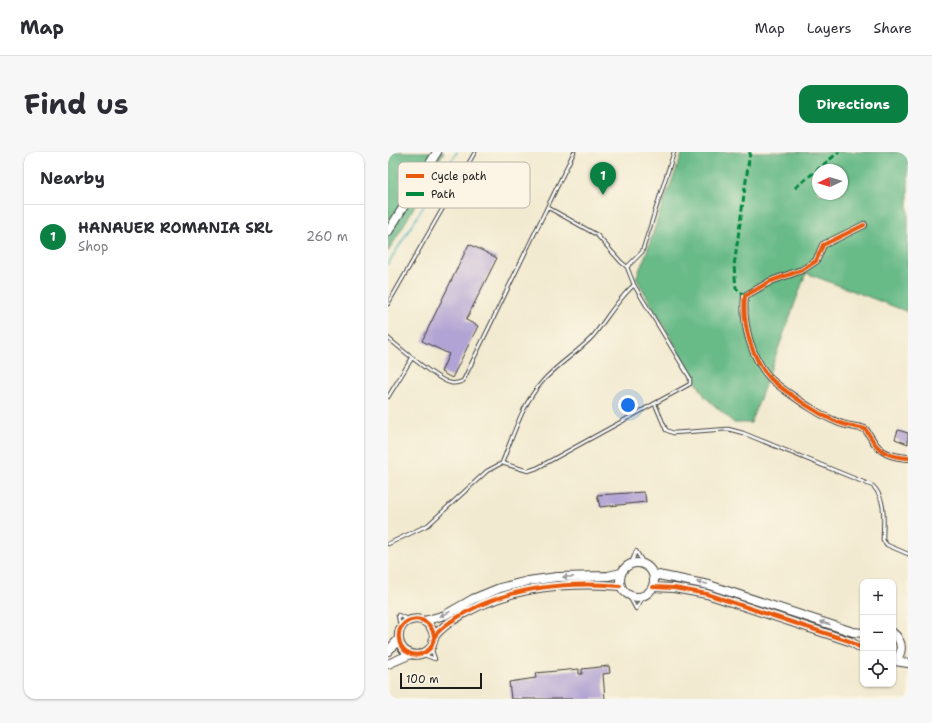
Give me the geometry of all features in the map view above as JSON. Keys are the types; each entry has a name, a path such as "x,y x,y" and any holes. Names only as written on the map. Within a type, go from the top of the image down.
{"street":[{"path":"431,162 437,152"},
{"path":"388,232 403,208"},
{"path":"864,225 824,245 816,261 802,270 770,281 745,296 744,315 750,342 763,370 772,380 816,411 835,422 865,429 877,446 885,452 896,457 908,458"},
{"path":"639,563 644,564 653,574 653,587 643,597 638,598 629,596 622,590 619,577 626,566 639,563"},
{"path":"424,621 445,615 473,599 507,586 528,581 557,577 592,574 608,576 621,573"},
{"path":"653,574 709,585 853,632 860,633"},
{"path":"388,664 411,654 422,654 431,647 434,636 450,622 477,607 502,596 530,589 558,586 620,586"},
{"path":"653,587 674,588 708,594 811,631 849,641 860,647"},
{"path":"411,654 403,648 399,639 400,629 410,620 420,619 424,621 431,627 434,636"},
{"path":"896,635 905,648 896,659"},
{"path":"388,651 399,639"},
{"path":"896,661 908,663"}],"lane":[{"path":"469,162 475,152"},
{"path":"388,338 412,358 450,383 456,384 462,381 574,152"},
{"path":"627,267 642,252 674,152"},
{"path":"502,463 528,471 538,468 690,384 690,378 634,285 627,267 597,235 547,207"},
{"path":"388,304 443,208"},
{"path":"388,544 428,525 487,471 502,463 526,404 533,392 542,381 593,336 627,291 634,285"},
{"path":"388,397 412,358"},
{"path":"655,404 666,430 673,433 728,429 743,433 873,486 879,492 882,502 883,540 887,545 908,554"},
{"path":"630,564 636,551 644,564"}],"green space":[{"path":"388,152 444,152 438,162 398,162 398,208 413,208 388,252"},
{"path":"683,152 908,152 908,312 806,273 751,423 734,423 705,397 636,278 646,254 661,209"}],"building":[{"path":"469,244 497,258 466,320 478,326 452,378 441,372 449,354 422,341"},
{"path":"898,430 908,433 908,444 895,439"},
{"path":"643,492 646,502 600,507 597,495"},
{"path":"609,666 610,673 603,674 605,699 511,699 509,682 536,678 535,673 579,669 579,674 582,674 582,669"}],"waterway":[{"path":"451,162 457,152"},
{"path":"388,264 422,208"}],"marked path":[{"path":"745,296 736,288 734,266 750,152"},
{"path":"795,188 839,152"}],"cycle path":[{"path":"864,225 823,245 816,261 802,270 771,281 745,296 744,307 749,340 764,371 778,385 803,403 827,417 842,424 865,429 876,445 886,453 908,458"},
{"path":"434,636 431,628 420,620 408,621 399,631 401,646 407,652 417,655 427,651 430,648 434,637 448,623 469,610 510,594 554,586 620,586"},
{"path":"653,587 674,588 707,594 849,641 860,647"}],"place":[{"name":"HANAUER ROMANIA SRL","path":"603,195"}]}
